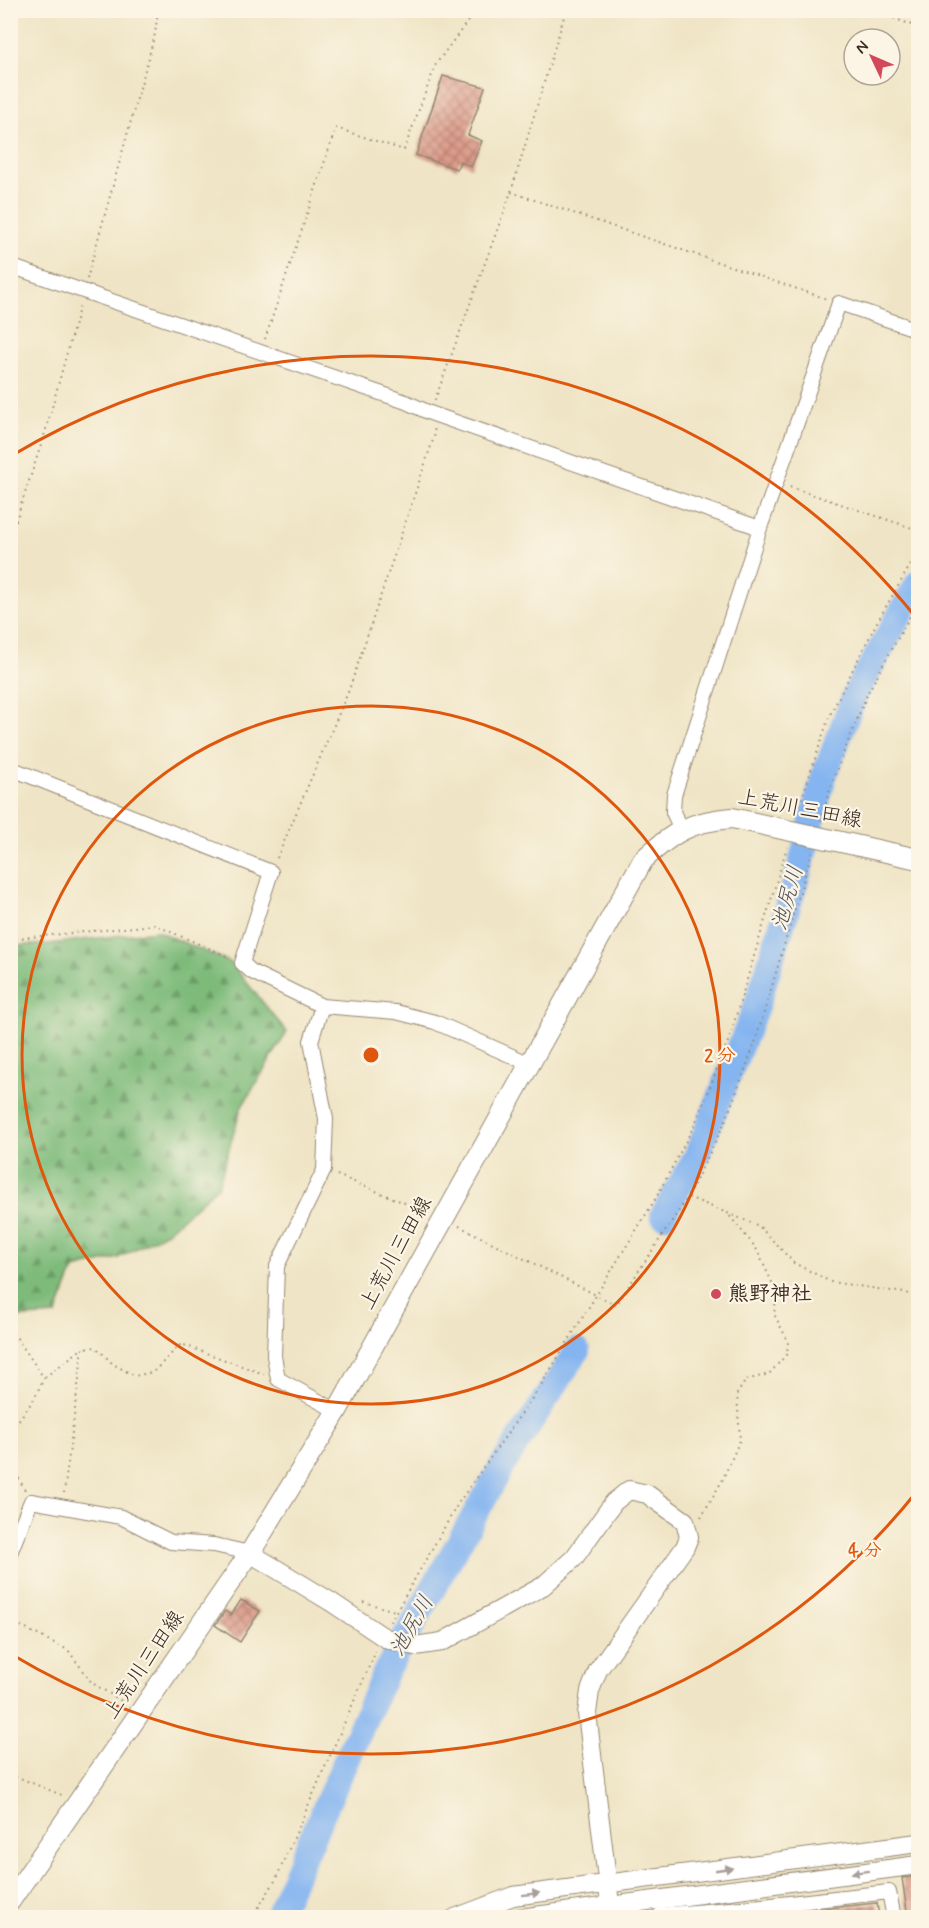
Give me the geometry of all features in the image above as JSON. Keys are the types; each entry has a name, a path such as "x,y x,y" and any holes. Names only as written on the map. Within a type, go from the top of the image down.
{"main road":[{"name":"上荒川三田線","path":"10,1901 250,1553 338,1411 443,1217 643,860 681,829 706,820 732,818 918,859"}],"street":[{"path":"10,266 406,402 430,413 760,528"},
{"path":"681,829 673,812 674,795 760,528 839,303 918,330"},
{"path":"10,768 271,872 242,963 252,972 322,1006 396,1012 435,1023 530,1064"},
{"path":"322,1006 311,1041 326,1119 324,1170 277,1266 274,1356 278,1379 338,1411"},
{"path":"10,1553 31,1501 121,1517 171,1542 214,1545 250,1553 385,1638 415,1646 442,1642 543,1586 574,1558 614,1502 630,1490 647,1494 685,1521 689,1537 685,1547 598,1670 590,1691 587,1713 611,1911"},
{"path":"455,1917 513,1896 918,1843"},
{"path":"520,1917 611,1911 918,1865"},
{"path":"660,1917 660,1915 754,1912 889,1892 894,1917"}],"path":[{"path":"10,538 45,433 155,34 158,10"},
{"path":"261,352 336,128 404,150 436,64 476,10"},
{"path":"271,872 349,690 435,434 430,413 511,192 566,10"},
{"path":"870,10 918,27"},
{"path":"511,192 839,303"},
{"path":"776,482 918,530"},
{"path":"390,1622 459,1502 538,1390 656,1198 694,1124 729,1039 792,830 829,717 877,622 918,552"},
{"path":"324,1170 443,1217 595,1297 616,1305 688,1197 725,1122 754,1046 832,782 868,692 918,602"},
{"path":"10,939 155,925 242,963"},
{"path":"688,1197 759,1226 794,1263 831,1282 918,1295"},
{"path":"689,1537 722,1481 740,1440 736,1394 746,1380 769,1374 786,1354 788,1341 774,1314 777,1293 756,1248 726,1212"},
{"path":"10,1328 45,1378"},
{"path":"10,1432 45,1378 83,1348 96,1347 113,1364 135,1376 153,1372 181,1344 278,1379"},
{"path":"63,1505 83,1348"},
{"path":"10,1462 31,1501"},
{"path":"10,1621 68,1650 93,1683 140,1712"},
{"path":"252,1917 280,1872 380,1643"},
{"path":"10,1774 79,1802"}],"green space":[{"path":"157,931 230,962 287,1032 241,1108 218,1186 167,1232 118,1258 74,1269 56,1315 11,1318 11,946 49,944"}],"building":[{"path":"443,76 485,87 468,135 482,141 471,167 460,161 457,169 416,155"},
{"path":"241,1600 260,1611 240,1642 215,1625 225,1611 231,1615"},
{"path":"918,1876 918,1909 907,1911 902,1878"},
{"path":"877,1903 879,1917 789,1917 789,1912"}],"waterway":[{"name":"池尻川","path":"663,1215 696,1157 757,1004 799,871 823,779 855,694 918,583"},
{"name":"池尻川","path":"276,1918 385,1673 504,1463 577,1351"}],"place":[{"name":"熊野神社","path":"716,1294"}]}
